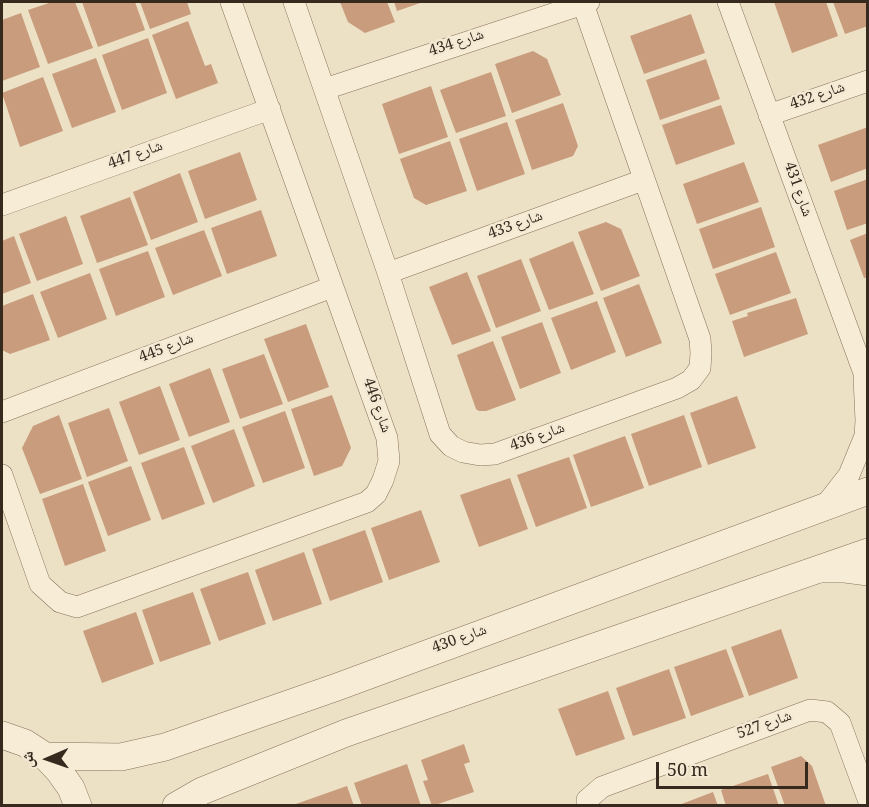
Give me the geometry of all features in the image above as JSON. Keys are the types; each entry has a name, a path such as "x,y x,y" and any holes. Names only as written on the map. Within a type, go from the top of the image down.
{"street":[{"name":"شارع 446","path":"2,475 40,584 60,602 77,607 367,502 376,494 383,480 389,461 387,438 231,2"},
{"name":"شارع 436","path":"294,2 388,273 440,434 451,446 462,452 480,455 495,454 677,388 691,380 700,368 700,339 643,180 586,3"},
{"name":"شارع 431","path":"728,2 866,381 865,436 849,475 824,507"},
{"name":"شارع 434","path":"325,89 586,3"},
{"name":"شارع 432","path":"769,115 867,81"},
{"name":"شارع 447","path":"2,205 270,109"},
{"name":"شارع 433","path":"388,273 643,180"},
{"name":"شارع 445","path":"2,412 332,287"},
{"name":"شارع 430","path":"24,745 122,757 165,747 338,687 867,491"},
{"path":"176,806 202,791 346,733 867,552"},
{"path":"809,573 845,572 867,575"},
{"name":"شارع 527","path":"587,806 587,800 602,787 810,710 827,712 840,723 867,799"},
{"path":"2,724 24,745 59,771 78,806"}],"building":[{"path":"52,2 75,2 93,48 48,64 28,10"},
{"path":"82,2 135,2 145,30 98,47"},
{"path":"140,2 187,2 191,14 150,29"},
{"path":"340,2 387,2 395,22 365,33 348,22"},
{"path":"394,2 423,2 397,11"},
{"path":"774,2 826,2 838,36 792,53"},
{"path":"833,2 868,2 868,26 845,34"},
{"path":"21,13 40,67 2,81 2,20"},
{"path":"691,14 705,53 644,74 630,36"},
{"path":"188,21 205,66 211,64 218,83 176,99 152,35"},
{"path":"148,38 167,93 122,110 102,55"},
{"path":"533,51 547,59 561,95 512,113 495,64"},
{"path":"96,58 116,112 72,128 52,74"},
{"path":"706,59 720,99 660,120 646,80"},
{"path":"491,72 506,116 456,133 440,90"},
{"path":"43,77 63,131 20,147 2,93"},
{"path":"431,86 448,137 399,154 382,104"},
{"path":"563,103 578,146 573,156 532,170 515,120"},
{"path":"721,105 735,144 676,165 662,125"},
{"path":"507,122 525,174 477,191 459,139"},
{"path":"868,127 868,168 831,182 818,145"},
{"path":"450,141 467,191 426,205 414,198 400,159"},
{"path":"240,152 257,200 205,219 188,171"},
{"path":"744,162 759,202 697,224 683,184"},
{"path":"180,173 198,222 151,240 133,192"},
{"path":"868,179 868,223 847,230 834,191"},
{"path":"130,197 148,245 97,263 80,216"},
{"path":"761,207 775,247 713,269 699,229"},
{"path":"261,210 277,256 227,274 211,228"},
{"path":"66,216 83,264 37,281 19,234"},
{"path":"606,222 621,229 640,276 601,291 578,232"},
{"path":"204,230 222,276 173,295 155,248"},
{"path":"868,233 868,277 864,278 850,240"},
{"path":"14,236 31,283 2,294 2,241"},
{"path":"573,241 594,294 549,310 529,259"},
{"path":"148,251 165,297 116,316 99,269"},
{"path":"776,252 791,293 730,315 715,274"},
{"path":"521,259 541,311 496,328 477,276"},
{"path":"467,272 491,331 452,345 429,287"},
{"path":"90,273 107,319 58,338 40,292"},
{"path":"639,284 662,343 626,357 603,298"},
{"path":"33,294 50,340 10,354 2,350 2,306"},
{"path":"796,298 808,334 744,357 732,321 748,316 747,313"},
{"path":"597,301 616,352 571,370 551,318"},
{"path":"542,322 561,373 520,389 501,337"},
{"path":"306,324 329,387 288,402 264,339"},
{"path":"493,341 516,400 486,411 479,411 476,409 457,355"},
{"path":"264,354 283,404 240,419 222,369"},
{"path":"210,368 230,422 189,437 169,384"},
{"path":"160,386 180,440 139,455 119,402"},
{"path":"332,395 351,448 342,466 314,476 291,409"},
{"path":"737,396 756,448 708,465 690,413"},
{"path":"109,408 128,461 87,477 68,423"},
{"path":"285,411 305,468 263,483 242,427"},
{"path":"59,415 82,479 40,494 22,448 33,426"},
{"path":"684,415 702,467 649,486 631,434"},
{"path":"234,429 255,486 213,503 191,446"},
{"path":"625,436 644,488 591,507 573,455"},
{"path":"184,447 205,504 162,520 141,463"},
{"path":"569,457 587,508 536,527 517,475"},
{"path":"131,466 151,520 108,536 88,482"},
{"path":"510,478 528,529 479,547 460,495"},
{"path":"83,484 106,551 65,566 42,499"},
{"path":"421,510 440,562 389,580 371,528"},
{"path":"365,530 383,582 330,601 312,549"},
{"path":"304,552 322,604 273,621 255,570"},
{"path":"248,572 266,624 219,641 200,589"},
{"path":"193,592 211,644 160,662 142,610"},
{"path":"136,612 154,664 102,683 83,631"},
{"path":"781,629 798,678 749,696 731,647"},
{"path":"726,649 744,697 691,716 674,667"},
{"path":"669,669 686,718 633,736 616,688"},
{"path":"608,691 625,739 576,756 558,709"},
{"path":"464,744 470,762 464,764 474,792 432,806 423,781 428,780 421,760"},
{"path":"801,756 812,766 826,806 785,806 771,767"},
{"path":"407,764 421,806 362,806 354,783"},
{"path":"768,774 779,806 726,806 721,790"},
{"path":"347,786 354,806 293,806 293,805"},
{"path":"713,792 718,806 679,806 679,805"}]}
